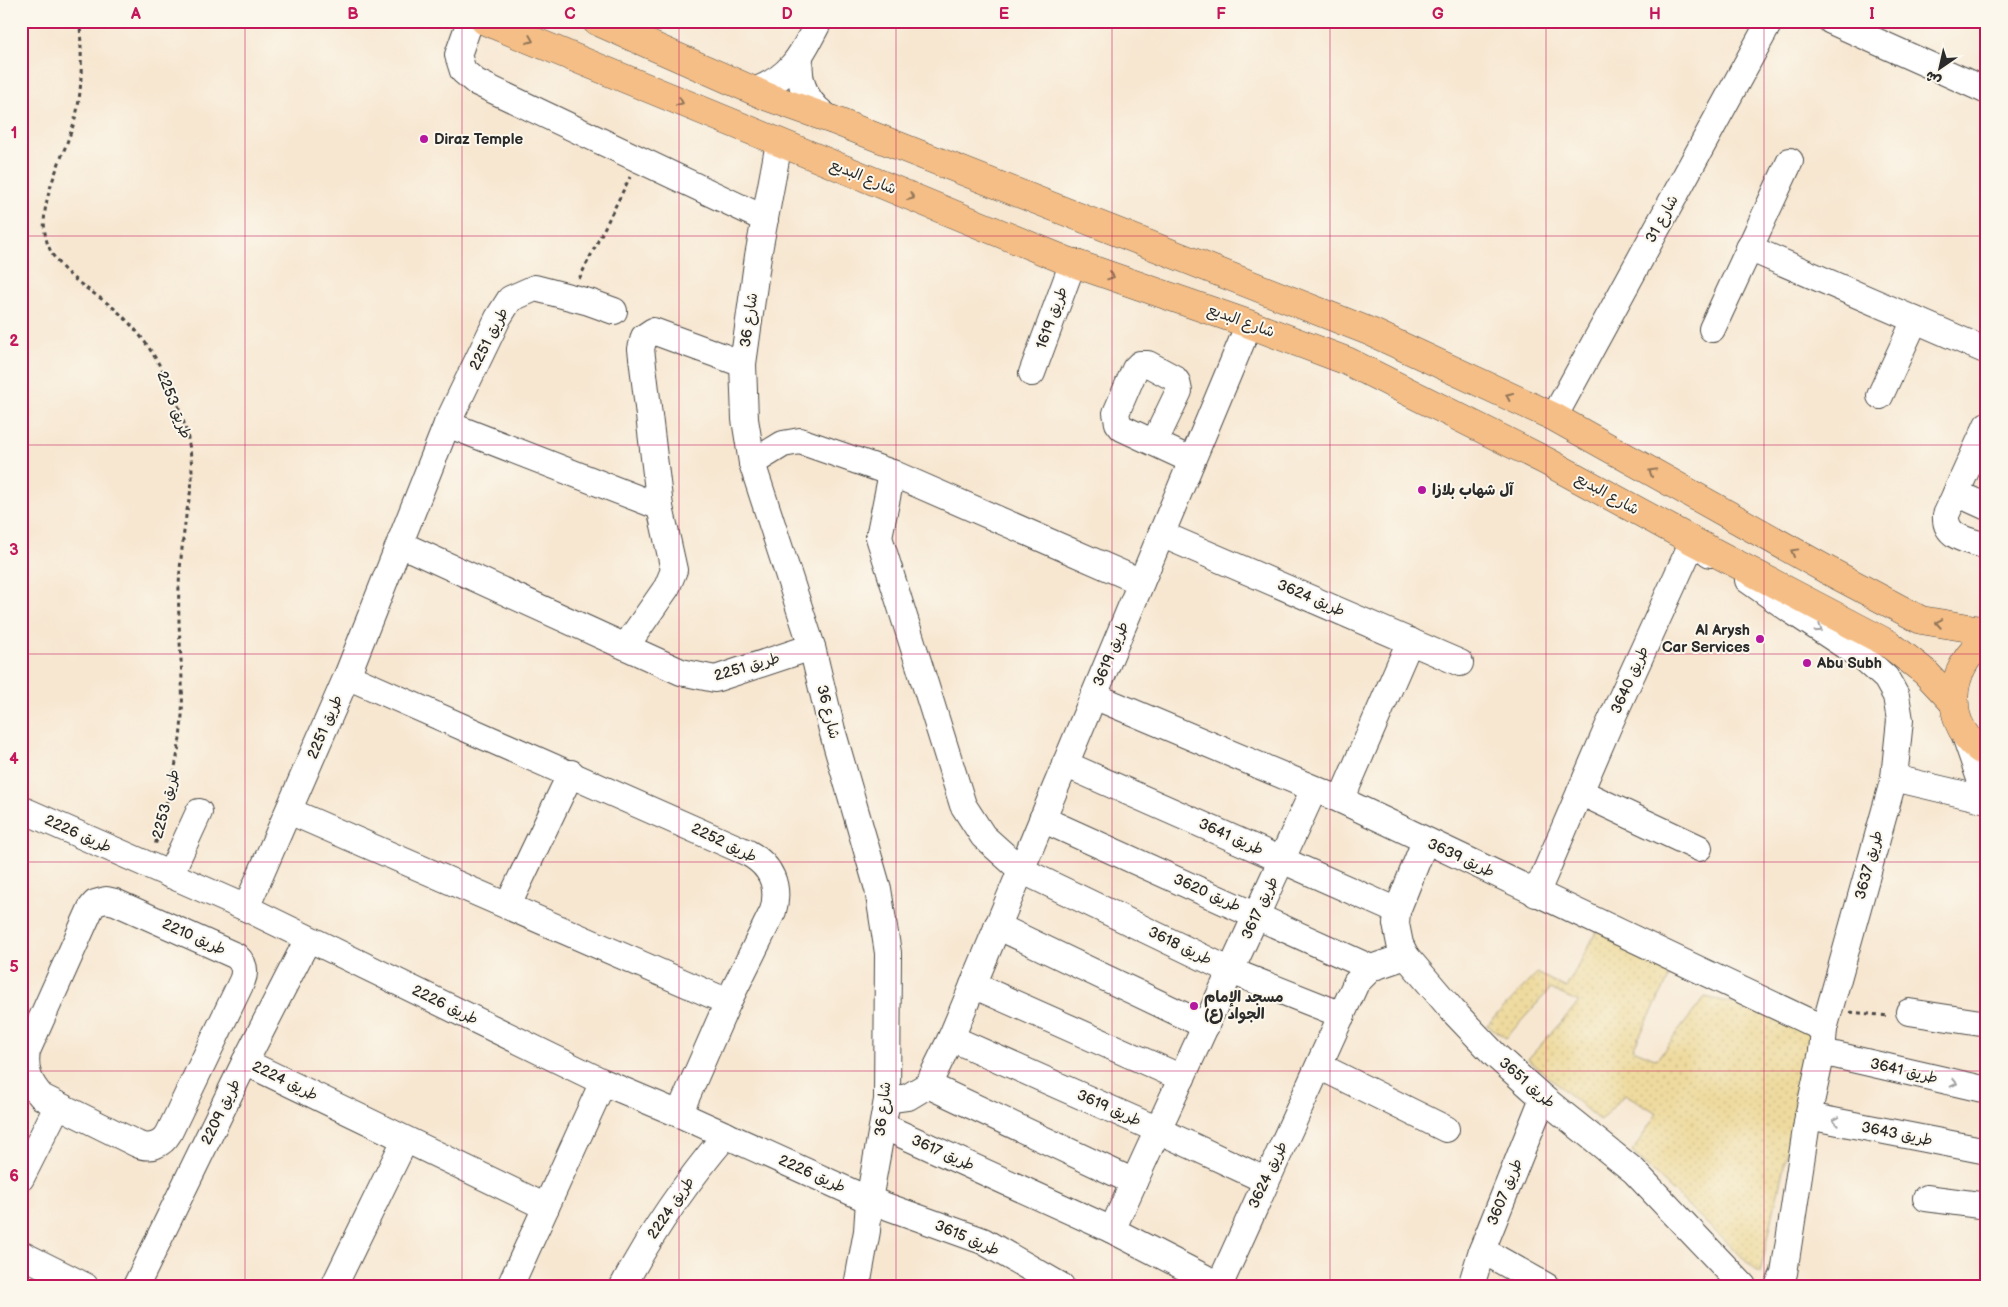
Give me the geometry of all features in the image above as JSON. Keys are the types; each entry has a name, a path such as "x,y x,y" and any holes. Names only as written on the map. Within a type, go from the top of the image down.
{"main road":[{"name":"شارع البديع","path":"485,21 1073,262 1347,361 1546,461 1889,644 1925,672 1954,704"},
{"path":"596,21 754,91 833,120 1371,332 1554,417 1827,570 1921,620 1987,631"},
{"path":"1987,640 1968,655 1962,666 1954,691 1954,704 1963,730 1971,741 1987,754"}],"street":[{"path":"470,21 458,55 463,71 476,82 765,219"},
{"path":"754,91 784,75 800,58 819,21"},
{"name":"شارع 31","path":"1554,417 1770,21"},
{"path":"1831,21 1987,91"},
{"path":"800,58 799,69 803,90 815,108 833,120"},
{"name":"شارع 36","path":"779,143 765,219 743,364 745,419 752,463 812,647 832,730 878,888 888,953 887,1100 869,1200 867,1230 858,1286"},
{"path":"1712,329 1790,161"},
{"path":"1749,248 1987,351"},
{"name":"طريق 1619","path":"1032,373 1073,262"},
{"name":"طريق 2251","path":"246,908 347,676 447,424 498,318 510,299 535,288 570,297 614,312"},
{"path":"1880,396 1915,320"},
{"name":"طريق 3619","path":"928,1085 951,1038 1249,324"},
{"path":"626,646 667,587 674,570 660,507 641,349 644,338 652,331 743,364"},
{"path":"447,424 660,507"},
{"path":"1987,425 1946,515 1947,527 1954,535 1987,546"},
{"path":"752,463 783,444 800,441 892,473 1141,582"},
{"path":"1154,443 1192,460"},
{"name":"طريق 3618","path":"892,473 880,537 963,805 983,836 1021,870 1231,971 1342,1015"},
{"path":"1956,493 1987,507"},
{"name":"طريق 3624","path":"1161,534 1460,663"},
{"name":"طريق 3637","path":"1693,541 1792,611 1865,658 1886,678 1896,696 1900,720 1894,778 1825,1030 1808,1116 1784,1273 1778,1286"},
{"name":"طريق 3640","path":"1536,894 1693,541"},
{"name":"طريق 2251","path":"400,544 681,672 715,679 812,647"},
{"path":"1341,800 1410,641"},
{"name":"طريق 2252","path":"347,676 571,773 748,853 763,862 775,885 776,902 728,1002 679,1114"},
{"name":"طريق 3639","path":"1094,696 1341,800 1825,1030"},
{"path":"1963,730 1987,799"},
{"name":"طريق 3641","path":"1065,764 1397,912"},
{"path":"508,905 571,773"},
{"path":"1894,778 1987,799"},
{"name":"طريق 3617","path":"1112,1230 1314,789"},
{"path":"1580,792 1699,848"},
{"name":"طريق 2226","path":"21,809 246,908 603,1082 679,1114 869,1200"},
{"path":"289,811 728,1002"},
{"name":"طريق 2253","path":"160,871 199,812"},
{"name":"طريق 3620","path":"1042,819 1371,968"},
{"name":"طريق 3651","path":"1424,841 1397,912 1396,924 1400,944 1406,956 1477,1036 1543,1098 1634,1171 1739,1284"},
{"name":"طريق 2210","path":"106,900 115,902 231,953 240,959 245,970 242,982 169,1133 161,1143 155,1146 143,1146 58,1105 42,1097 30,1081 26,1061 27,1051 91,908 95,903 106,900"},
{"path":"997,926 1206,1026"},
{"name":"طريق 2209","path":"136,1286 245,1062 308,939"},
{"name":"طريق 3624","path":"1220,1285 1265,1180 1356,982 1371,968 1406,956"},
{"path":"973,985 1182,1078"},
{"path":"1909,1012 1987,1024"},
{"name":"طريق 3641","path":"1825,1030 1987,1090"},
{"name":"طريق 3619","path":"951,1038 1265,1180"},
{"name":"طريق 2224","path":"245,1062 546,1207"},
{"path":"1319,1066 1446,1129"},
{"path":"510,1286 603,1082"},
{"path":"887,1100 908,1097 928,1085 1134,1182"},
{"name":"طريق 3607","path":"1471,1286 1482,1250 1543,1098"},
{"path":"21,1178 58,1105"},
{"name":"طريق 3643","path":"1808,1116 1987,1151"},
{"name":"طريق 3617","path":"883,1126 1112,1230 1220,1285"},
{"name":"طريق 2224","path":"623,1286 654,1231 676,1198 726,1136"},
{"path":"334,1286 405,1140"},
{"path":"1926,1198 1987,1206"},
{"name":"طريق 3615","path":"869,1200 983,1241 1061,1286"},
{"path":"1482,1250 1546,1286"},
{"path":"21,1254 85,1286"}],"path":[{"name":"طريق 2253","path":"80,21 81,73 78,106 71,134 48,198 44,213 44,228 54,256 63,269 117,312 142,339 162,369 186,429 191,456 192,483 182,541 179,588 179,636 183,692 180,741 160,871"},
{"path":"570,297 639,160"},
{"path":"1825,1030 1894,1017 1909,1012"}],"sand":[{"path":"1598,929 1678,960 1633,1049 1657,1059 1705,997 1759,1009 1813,1033 1760,1274 1632,1152 1657,1113 1625,1094 1600,1121 1528,1059 1579,1002 1550,989 1506,1038 1487,1025 1537,973 1566,988"}],"place":[{"name":"Diraz Temple","path":"424,139"},
{"name":"آل شهاب بلازا","path":"1422,490"},
{"name":"Al Arysh Car Services","path":"1760,639"},
{"name":"Abu Subh","path":"1807,663"},
{"name":"مسجد الإمام الجواد (ع)","path":"1194,1006"}]}
